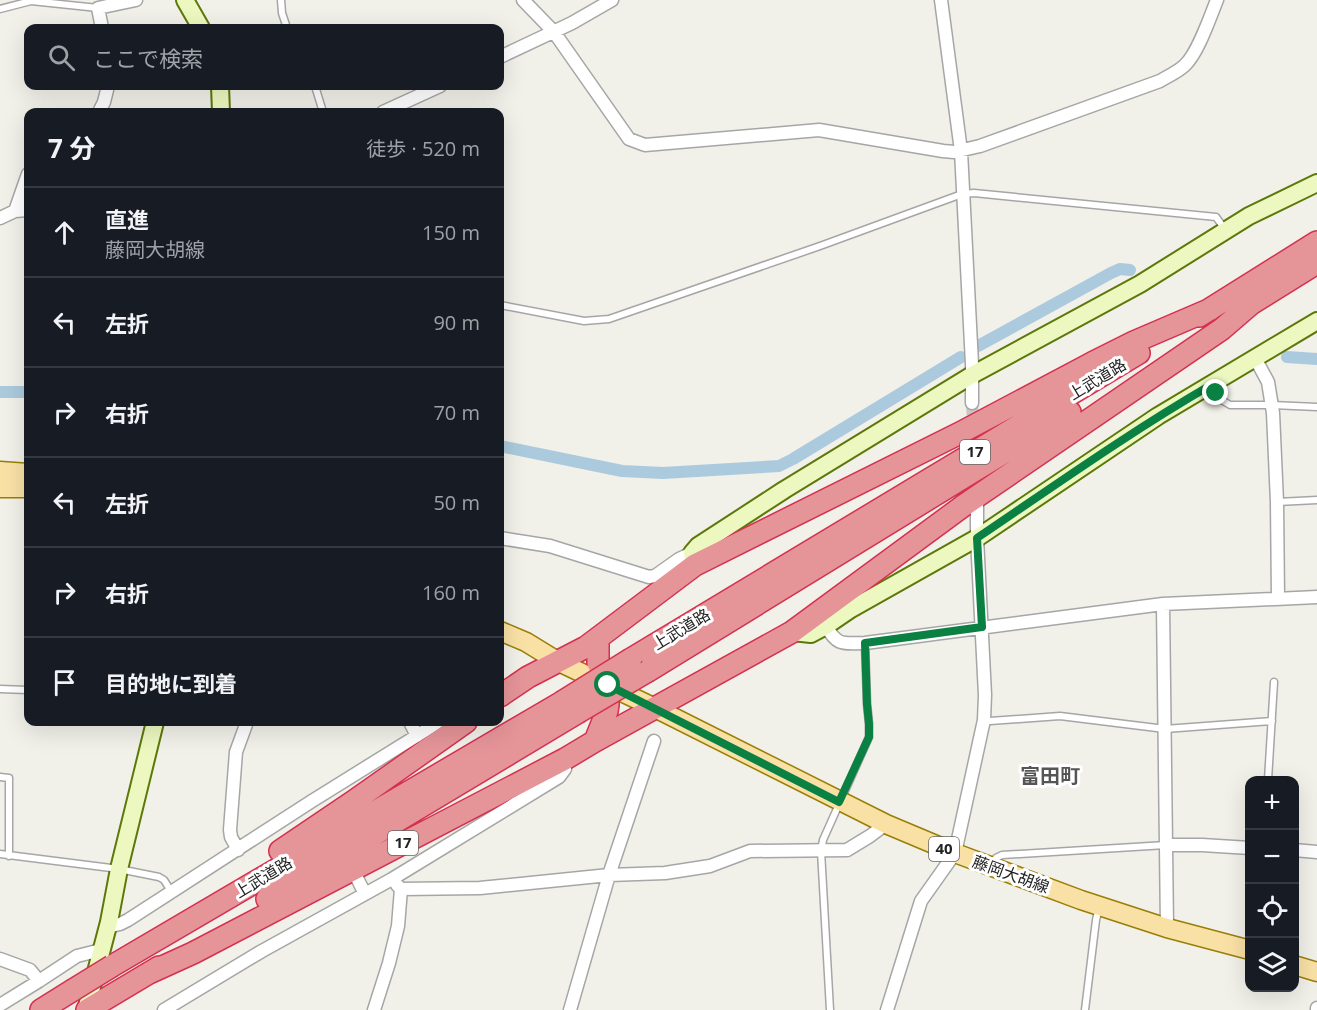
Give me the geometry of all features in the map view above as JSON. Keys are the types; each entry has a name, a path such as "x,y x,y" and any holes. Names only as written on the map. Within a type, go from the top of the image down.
{"highway":[{"name":"上武道路","path":"92,1007 149,974 231,920 1317,242"},
{"name":"上武道路","path":"640,665 1317,263"},
{"name":"17","path":"149,974 565,759 697,683 792,632 963,506 1222,329 1251,304"},
{"name":"17","path":"504,693 528,677 586,647 694,559 948,439 1134,342 1210,309"},
{"path":"595,741 607,711 608,685 598,663 598,638"},
{"name":"上武道路","path":"41,1010 73,990 107,958 210,908 570,708"},
{"name":"17","path":"210,908 249,871 299,839 460,726"}],"main road":[{"path":"0,471 24,472"},
{"path":"0,488 24,488"},
{"name":"藤岡大胡線","path":"504,633 839,802 955,854 1167,928 1245,946"},
{"name":"藤岡大胡線","path":"504,647 557,661"},
{"path":"1299,967 1317,972"}],"street":[{"path":"101,24 98,8 136,0"},
{"path":"185,0 199,24"},
{"path":"523,0 554,32 629,139 645,145 819,130 943,151 961,151 980,146 1160,81 1185,65 1196,48 1217,0"},
{"path":"504,55 572,24 612,0"},
{"path":"941,0 961,151 972,403"},
{"path":"101,108 107,90"},
{"path":"220,90 221,108"},
{"path":"392,108 431,90"},
{"path":"504,539 550,546 649,577 655,576 679,559 694,559 699,546 784,490 972,375 1140,284 1249,216 1317,183"},
{"path":"15,211 24,185"},
{"path":"0,218 15,211 24,210"},
{"path":"792,632 811,634 977,538 1121,440 1317,321"},
{"path":"1255,358 1268,382 1272,405 1277,502 1278,598"},
{"path":"887,1010 921,901 955,854 984,720 985,695 977,506"},
{"path":"826,626 837,642 865,643 1163,604 1317,597"},
{"path":"1163,604 1167,928"},
{"path":"92,1007 107,958 107,927 154,726"},
{"path":"238,850 230,830 236,752 246,726"},
{"path":"412,726 417,736"},
{"path":"107,927 120,924 172,892 433,726"},
{"path":"570,1010 609,875 654,741"},
{"path":"165,1010 262,951 365,894 396,884 558,777 565,769 565,759"},
{"path":"312,801 319,814"},
{"path":"396,884 480,888 609,875 666,873 710,866 750,851 847,849 885,824"},
{"path":"1166,845 1245,848"},
{"path":"1299,850 1317,852"},
{"path":"356,876 365,894"},
{"path":"374,1010 396,935 396,884"},
{"path":"0,1005 77,956 107,958"},
{"path":"0,959 30,970 39,981"}],"lane":[{"path":"280,0 286,24"},
{"path":"0,9 31,1 98,8"},
{"path":"316,90 322,108"},
{"path":"504,306 584,321 609,319 962,194 974,193 1216,217 1226,231"},
{"path":"1211,385 1220,399 1230,405 1317,407"},
{"path":"1277,502 1317,500"},
{"path":"830,1010 821,851 823,840 839,802 869,737 865,643"},
{"path":"1268,776 1274,682"},
{"path":"0,688 24,690"},
{"path":"984,720 1060,716 1164,729 1272,721"},
{"path":"0,777 9,778 9,855"},
{"path":"991,867 996,858 1002,855 1166,845"},
{"path":"0,854 159,877 164,880 172,892"},
{"path":"1085,1010 1096,920 1100,906"}],"waterway":[{"path":"978,346 1111,273 1120,269 1130,270"},
{"path":"504,447 622,471 663,473 779,466 961,357"},
{"path":"1287,357 1317,359"},
{"path":"0,392 24,392"}],"tunnel":[{"path":"972,403 977,501"}],"district":[{"name":"富田町","path":"1050,776"}],"route":[{"path":"608,685 839,802 869,737 865,643 982,627 977,538 1158,416 1211,385 1216,393"}]}
